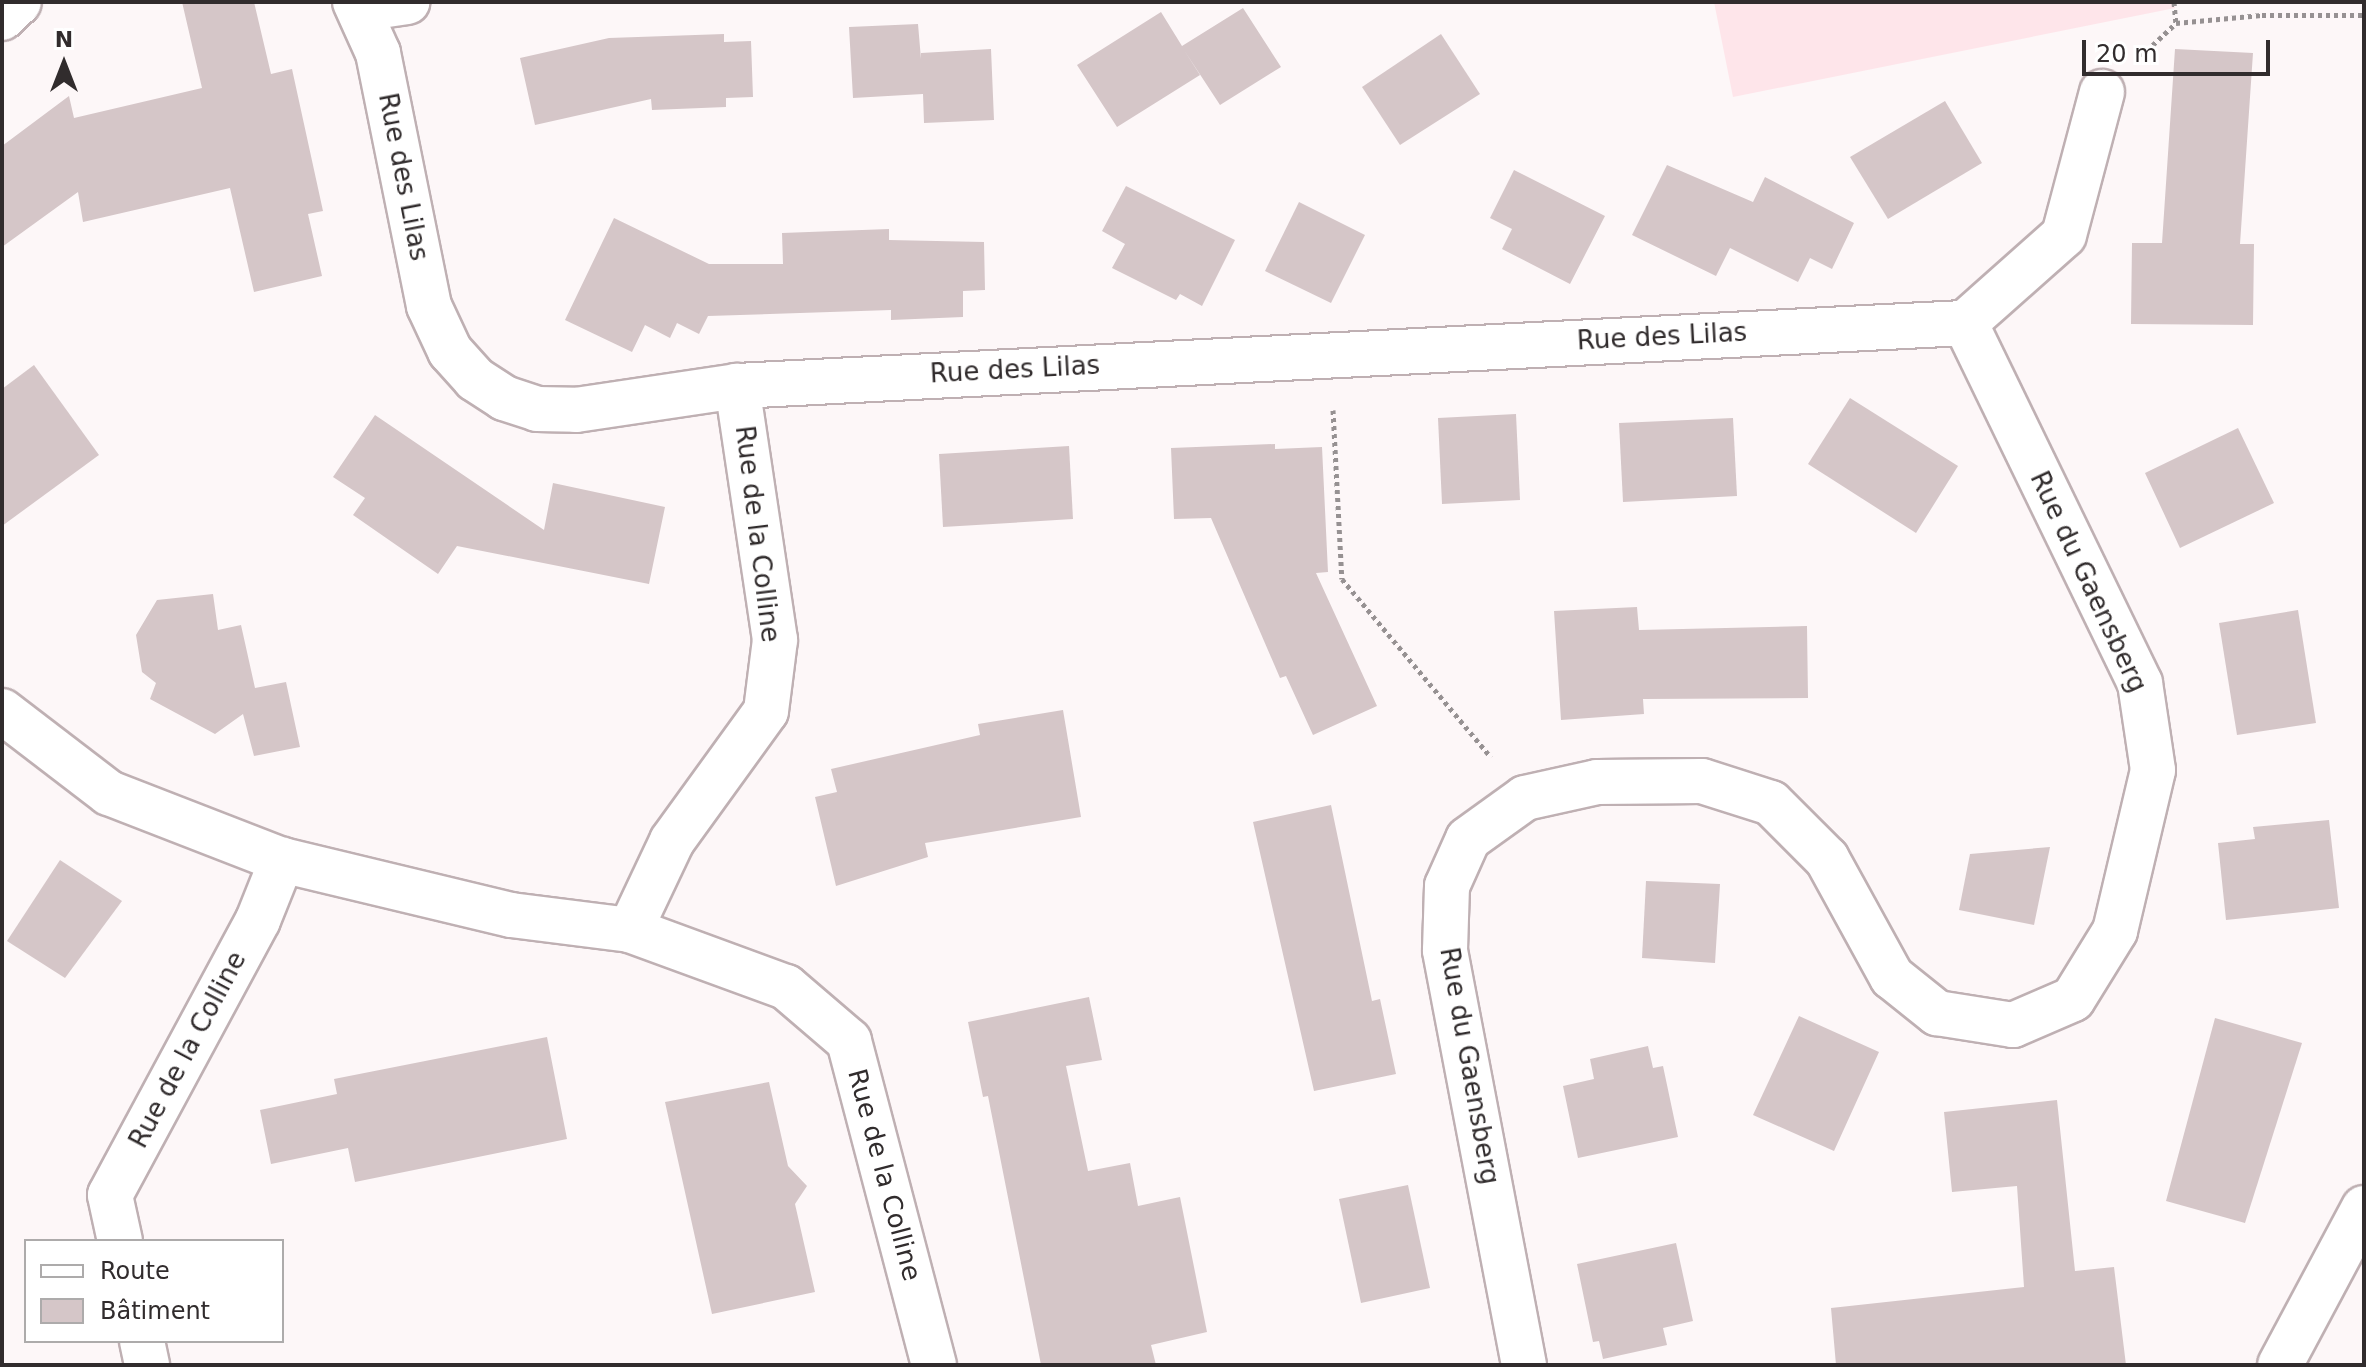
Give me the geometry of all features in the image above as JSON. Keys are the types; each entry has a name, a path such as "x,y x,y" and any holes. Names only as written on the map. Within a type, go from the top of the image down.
{"street":[{"path":"2,18 19,2"},
{"path":"358,6 407,2"},
{"name":"Rue des Lilas","path":"358,6 378,53 429,306 450,351 475,379 504,398 550,409 737,386 1330,352 1965,323"},
{"path":"1965,323 2064,235 2102,92"},
{"name":"Rue du Gaensberg","path":"1524,1365 1445,950 1447,886 1468,839 1525,798 1597,782 1702,781 1771,803 1827,859 1892,977 1937,1013 2013,1025 2073,999 2115,931 2153,770 2140,683 1965,323"},
{"name":"Rue de la Colline","path":"630,930 672,841 766,711 775,640 737,386"},
{"name":"Rue de la Colline","path":"2,711 109,793 282,860 511,915 630,930 786,987 849,1041 934,1365"},
{"name":"Rue de la Colline","path":"120,1239 110,1195 258,920 282,860"},
{"path":"2280,1365 2364,1208"},
{"path":"142,1343 147,1365"}],"path":[{"path":"2174,2 2176,23 2262,15 2364,15"},
{"path":"1330,352 1342,579 1525,798"}],"shaded area":[{"path":"1714,2 2174,2 2175,8 1733,97"}],"building":[{"path":"182,2 254,2 271,74 292,69 323,211 308,214 322,276 254,292 230,188 83,222 78,192 2,247 2,146 69,96 74,118 202,88"},
{"path":"1243,8 1281,67 1220,105 1184,50 1200,75 1117,127 1077,65 1161,12 1182,46"},
{"path":"918,24 921,59 921,53 991,49 994,120 924,123 923,94 853,98 849,27"},
{"path":"724,34 724,42 751,41 753,97 726,98 726,107 652,110 651,99 535,125 520,58 609,38"},
{"path":"1441,34 1480,94 1400,145 1362,87"},
{"path":"2175,49 2253,53 2240,244 2254,244 2253,325 2131,324 2132,243 2162,243"},
{"path":"1945,101 1982,163 1888,219 1850,157"},
{"path":"1667,165 1753,202 1765,177 1854,223 1832,269 1810,258 1798,282 1730,248 1716,276 1632,235"},
{"path":"1514,170 1605,216 1570,284 1502,249 1512,229 1490,218"},
{"path":"1126,186 1235,240 1202,306 1180,294 1176,300 1112,268 1125,244 1102,231"},
{"path":"1299,202 1365,235 1331,303 1265,271"},
{"path":"614,218 709,264 783,264 782,233 889,229 889,240 984,242 985,290 963,291 963,317 891,320 891,310 708,316 699,334 677,323 670,338 645,325 632,352 565,320"},
{"path":"34,365 99,455 2,526 2,389"},
{"path":"1850,398 1958,466 1916,533 1808,464"},
{"path":"1516,414 1520,500 1442,504 1438,418"},
{"path":"375,415 544,530 553,483 665,507 649,584 457,546 438,574 353,515 365,498 333,477"},
{"path":"1733,418 1737,496 1623,502 1619,423"},
{"path":"2238,428 2274,503 2180,548 2145,473"},
{"path":"1275,444 1275,449 1322,447 1328,572 1316,573 1377,706 1313,735 1286,676 1280,678 1211,518 1174,519 1171,448"},
{"path":"1069,446 1073,519 943,527 939,454"},
{"path":"213,594 218,630 241,625 255,688 286,682 300,747 254,756 243,714 215,734 150,699 156,683 142,672 136,635 157,600"},
{"path":"1637,607 1639,630 1807,626 1808,698 1643,699 1644,714 1561,720 1554,611"},
{"path":"2298,610 2316,723 2237,735 2219,623"},
{"path":"1063,710 1081,817 925,843 928,857 836,886 815,797 837,792 831,769 980,735 978,724"},
{"path":"1331,805 1372,1001 1380,999 1396,1074 1314,1091 1253,822"},
{"path":"2329,820 2339,908 2226,920 2218,843 2255,839 2253,827"},
{"path":"2050,847 2034,925 1959,910 1970,854"},
{"path":"60,860 122,901 65,978 7,941"},
{"path":"1646,881 1720,884 1715,963 1642,958"},
{"path":"1089,997 1102,1060 1066,1066 1088,1171 1130,1163 1138,1206 1180,1197 1207,1332 1151,1345 1156,1365 1041,1365 988,1096 983,1097 968,1022"},
{"path":"1799,1016 1879,1052 1834,1151 1753,1115"},
{"path":"2215,1018 2302,1043 2245,1223 2166,1201"},
{"path":"547,1037 567,1139 355,1182 348,1148 271,1164 260,1110 337,1094 334,1079"},
{"path":"1648,1046 1653,1068 1663,1066 1678,1137 1578,1158 1563,1086 1594,1079 1590,1059"},
{"path":"769,1082 788,1166 807,1186 795,1204 815,1292 712,1314 665,1102"},
{"path":"2057,1100 2075,1271 2114,1267 2126,1365 1836,1365 1831,1308 2024,1287 2017,1186 1952,1192 1944,1112"},
{"path":"1408,1185 1430,1288 1361,1303 1339,1199"},
{"path":"1676,1243 1693,1321 1663,1328 1667,1345 1603,1359 1599,1341 1593,1342 1577,1264"}]}
